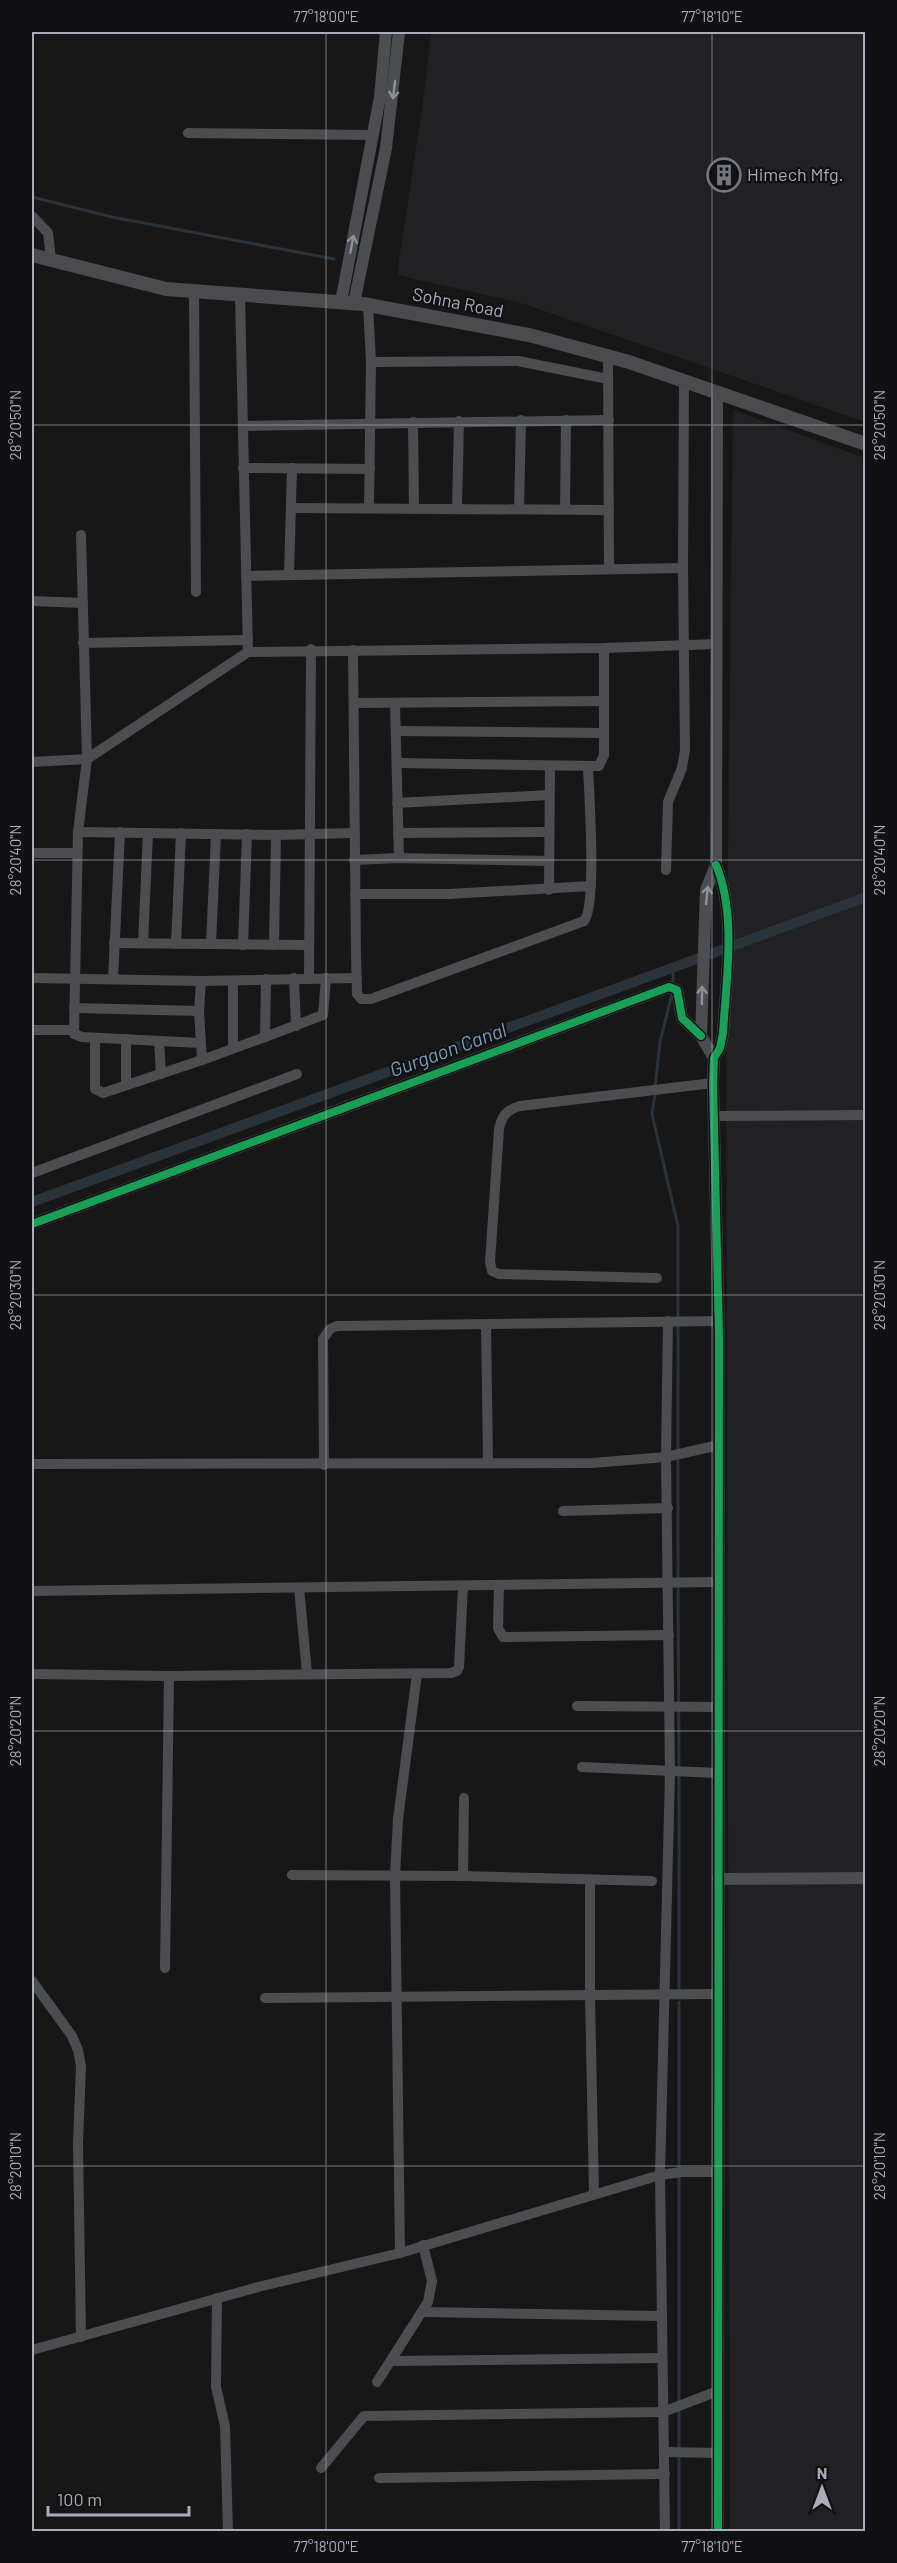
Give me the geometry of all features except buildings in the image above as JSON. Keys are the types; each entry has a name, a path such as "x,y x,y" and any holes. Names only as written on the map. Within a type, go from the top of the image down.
{"main road":[{"name":"Sohna Road","path":"32,255 166,290 354,303 517,333 608,355 866,444"}],"street":[{"path":"369,507 371,362 347,272 384,68 386,32"},
{"path":"354,303 386,148 399,32"},
{"path":"188,133 373,135"},
{"path":"32,216 48,232 51,260"},
{"path":"347,272 360,275"},
{"path":"194,292 196,592"},
{"path":"240,295 248,652"},
{"path":"608,355 609,569"},
{"path":"371,362 518,361 608,379"},
{"path":"666,870 668,802 682,768 685,750 684,380"},
{"path":"717,392 716,866 724,889 728,927 722,1043 714,1058 713,1083 719,1320 718,2532"},
{"path":"519,509 521,420"},
{"path":"565,509 566,420"},
{"path":"243,426 609,420"},
{"path":"457,508 459,421"},
{"path":"413,422 414,508"},
{"path":"243,468 370,469"},
{"path":"289,576 292,468"},
{"path":"291,508 609,510"},
{"path":"81,535 87,759 78,832 74,1030 76,1037 200,1043"},
{"path":"246,576 683,568"},
{"path":"32,601 83,603"},
{"path":"83,643 248,640"},
{"path":"32,762 87,759 248,652 311,649 604,648 717,644"},
{"path":"397,763 599,766 603,760 604,648"},
{"path":"309,978 311,649"},
{"path":"353,650 354,860 359,998 370,999 479,958 580,924 589,916 591,886 588,767"},
{"path":"354,703 603,701"},
{"path":"395,704 399,858"},
{"path":"397,731 603,733"},
{"path":"549,890 550,766"},
{"path":"397,803 549,795"},
{"path":"78,832 276,835 354,833"},
{"path":"113,979 120,832"},
{"path":"398,833 548,832"},
{"path":"143,943 148,833"},
{"path":"176,944 181,833"},
{"path":"212,944 216,834"},
{"path":"243,945 247,834"},
{"path":"274,945 276,835"},
{"path":"32,853 77,853"},
{"path":"354,860 399,858 549,861"},
{"path":"701,1036 706,890 716,866"},
{"path":"355,894 549,890 591,886"},
{"path":"114,943 308,945"},
{"path":"32,978 233,981 357,978"},
{"path":"294,978 296,1026"},
{"path":"95,1038 95,1089 103,1093 323,1015 326,978"},
{"path":"265,1037 266,979"},
{"path":"201,981 199,1011 202,1059"},
{"path":"233,981 233,1047"},
{"path":"32,1224 673,987 679,993 682,1018 701,1036 706,1048 714,1058"},
{"path":"74,1008 199,1011"},
{"path":"32,1030 74,1030"},
{"path":"126,1039 126,1085"},
{"path":"159,1041 161,1074"},
{"path":"32,1173 297,1074"},
{"path":"657,1278 499,1274 492,1271 490,1262 498,1130 506,1112 520,1106 713,1083"},
{"path":"715,1116 866,1115"},
{"path":"324,1465 322,1339 330,1329 337,1326 719,1320"},
{"path":"665,2532 664,2474 674,2452 672,2408 662,2358 660,2175 664,1993 676,1772 676,1707 669,1635 676,1583 668,1508 675,1456 676,1321"},
{"path":"486,1324 488,1463"},
{"path":"32,1464 599,1463 675,1456 719,1445"},
{"path":"563,1511 668,1508"},
{"path":"32,1591 717,1582"},
{"path":"32,1674 169,1676 307,1673 451,1674 458,1671 463,1586"},
{"path":"499,1586 498,1632 503,1636 669,1635"},
{"path":"299,1588 307,1673"},
{"path":"400,2253 395,1875 398,1819 417,1674"},
{"path":"165,1968 169,1676"},
{"path":"577,1706 718,1707"},
{"path":"582,1767 718,1773"},
{"path":"463,1876 464,1798"},
{"path":"292,1875 463,1876 652,1881"},
{"path":"718,1879 866,1878"},
{"path":"590,1881 594,2194"},
{"path":"32,1981 72,2036 81,2066 78,2143 81,2337"},
{"path":"265,1998 395,1999 664,1993 718,1994"},
{"path":"32,2350 217,2298 400,2253 423,2244 660,2175 717,2172"},
{"path":"377,2382 422,2312 432,2289 423,2244"},
{"path":"217,2298 216,2386 225,2426 228,2532"},
{"path":"422,2312 661,2316"},
{"path":"391,2361 662,2358"},
{"path":"321,2468 364,2416 672,2408 718,2391"},
{"path":"674,2452 719,2453"},
{"path":"379,2478 664,2474"}],"shaded area":[{"path":"431,32 865,32 865,422 521,303 397,275 425,88"},
{"path":"733,410 865,458 866,2531 730,2532 726,1036"}],"waterway":[{"path":"32,197 112,217 334,259"},
{"name":"Gurgaon Canal","path":"32,1202 866,897"},
{"path":"673,968 673,984"},
{"path":"655,1087 660,1042 672,994"},
{"path":"655,1094 652,1114 678,1226 678,1318"},
{"path":"678,1325 678,1450"},
{"path":"678,1457 678,1579"},
{"path":"678,1586 679,1768"},
{"path":"679,1775 679,1990"},
{"path":"679,2002 679,2402"},
{"path":"679,2408 679,2532"}],"cycle path":[{"path":"716,865 722,884 728,926 728,970 723,1033 720,1048 714,1058 713,1083 719,1336 718,2532"},
{"path":"32,1224 669,987 677,990 682,1018 701,1036"}],"place":[{"name":"Himech Mfg.","path":"724,175"}]}
